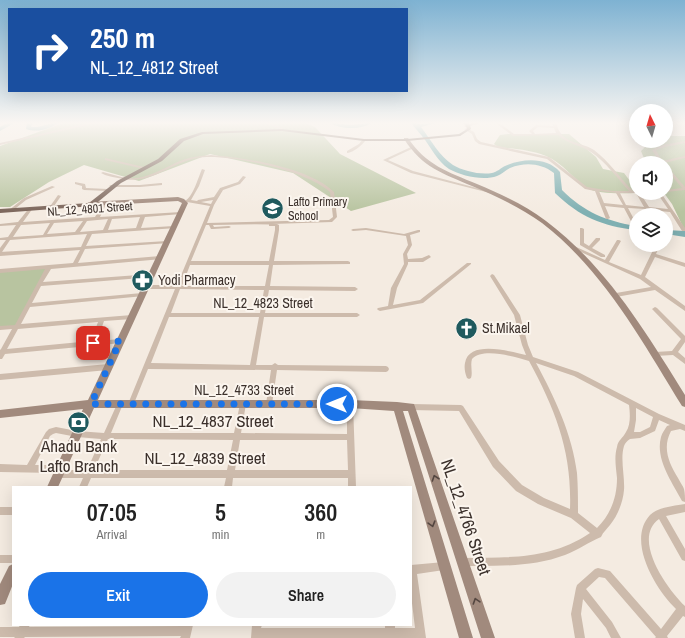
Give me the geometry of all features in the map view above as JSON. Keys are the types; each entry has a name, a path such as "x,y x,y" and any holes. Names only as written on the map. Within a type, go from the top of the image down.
{"main road":[{"path":"0,210 92,204 109,188 159,159 167,152"},
{"path":"125,178 157,162 169,152"}],"street":[{"path":"404,152 385,160 412,172 494,193"},
{"path":"416,152 432,167 494,193 544,222 572,247 616,295 642,331 685,403"},
{"path":"520,152 548,158 584,187 597,190 629,193"},
{"path":"593,152 629,187"},
{"path":"103,173 136,179 193,158 215,156 243,160 292,171 332,192 335,217 330,221 207,224"},
{"path":"673,160 685,158"},
{"path":"106,159 144,168"},
{"path":"52,486 174,227 187,201 197,186 203,170"},
{"path":"673,175 685,189"},
{"path":"131,404 148,366 188,263 207,224 212,205 221,190 239,183 244,177"},
{"path":"76,182 84,185 83,187 109,188 160,184"},
{"path":"11,210 25,199 53,187"},
{"path":"673,190 685,189"},
{"path":"597,190 608,218"},
{"path":"618,192 629,214"},
{"path":"52,207 59,196"},
{"path":"92,204 178,199 194,201 216,198"},
{"path":"194,201 212,205"},
{"path":"97,218 104,204"},
{"path":"603,204 636,208"},
{"path":"0,251 30,208"},
{"name":"NL_12_4801 Street","path":"0,225 181,213"},
{"path":"673,214 684,230"},
{"path":"138,229 143,215"},
{"path":"105,232 111,218"},
{"path":"77,233 86,219"},
{"path":"44,236 53,221"},
{"path":"207,224 216,228 277,225 253,366"},
{"path":"0,239 174,227"},
{"path":"582,228 582,242 589,248 642,278 685,309"},
{"path":"353,230 366,229 408,235 418,230"},
{"path":"74,265 90,233"},
{"path":"390,307 394,288 404,269 406,261 405,254 410,245 408,235"},
{"path":"589,248 598,239"},
{"path":"608,260 619,241"},
{"path":"0,254 167,242"},
{"path":"572,247 608,260"},
{"path":"642,278 655,252"},
{"path":"654,255 685,265"},
{"path":"406,261 423,260 429,257"},
{"path":"0,271 160,258"},
{"path":"188,263 348,263"},
{"path":"380,309 421,302 469,264"},
{"path":"1,354 30,305 49,267"},
{"path":"41,284 152,276"},
{"path":"492,276 517,315 524,345 555,406 568,443 576,493 574,515"},
{"path":"30,305 178,287 355,289"},
{"path":"616,295 655,288"},
{"path":"655,309 684,339 674,353"},
{"name":"NL_12_4823 Street","path":"168,315 357,314"},
{"path":"0,328 132,317"},
{"path":"93,343 102,320"},
{"path":"1,354 120,341"},
{"path":"469,376 469,360 471,355 475,353 506,353 531,359 576,374 657,416 683,427"},
{"path":"655,354 674,353 685,361"},
{"path":"148,366 275,366 386,369"},
{"path":"270,404 275,366"},
{"path":"0,377 108,367"},
{"path":"628,436 633,416 632,403"},
{"name":"NL_12_4733 Street","path":"0,414 91,404 350,404 411,407"},
{"path":"83,486 120,404"},
{"path":"228,486 243,404"},
{"path":"350,404 352,486"},
{"path":"397,406 466,638"},
{"path":"411,407 461,408 496,464 507,476 529,494 574,515 598,534"},
{"name":"NL_12_4766 Street","path":"411,407 464,562 488,638"},
{"path":"464,562 531,560 546,558 568,550 598,534 608,524 619,496 622,479 620,449 623,440 628,436 640,435 653,429 657,416"},
{"path":"683,427 669,428 662,441 664,457 685,498"},
{"name":"NL_12_4837 Street","path":"28,469 51,431 105,436 350,437"},
{"name":"NL_12_4839 Street","path":"0,468 89,473 352,474"},
{"path":"580,638 576,614 580,588 598,572 607,574 661,637 683,610 657,579 647,554 648,527 653,519 660,513 685,508"},
{"path":"0,511 12,511"},
{"path":"660,513 685,557"},
{"path":"0,559 12,559"},
{"path":"256,632 351,636 390,629 421,636 412,570 444,566"},
{"path":"0,599 12,573"},
{"path":"580,588 609,625 616,638"},
{"path":"0,632 22,631 94,635 186,631"}],"green space":[{"path":"0,152 338,152 416,193 351,211 293,173 210,154 139,181 84,165 49,182 10,207 0,207"},
{"path":"532,152 590,152 596,157 603,169 624,173 629,180 629,193 598,192 587,188 558,163 546,156"},
{"path":"641,152 685,152 685,231 669,200 673,200 673,156 643,156"},
{"path":"48,267 17,327 0,329 0,271"}],"waterway":[{"path":"436,152 445,162 452,167 468,173 481,175 494,175 508,167 527,162 546,165 557,172 558,191 584,213 603,221 629,227"},
{"path":"673,233 685,234"}],"place":[{"name":"Lafto Primary School","path":"273,209"},
{"name":"Yodi Pharmacy","path":"143,280"},
{"name":"St.Mikael","path":"467,328"},
{"name":"Ahadu Bank Lafto Branch","path":"79,422"}],"route":[{"path":"93,343 120,341 91,404 337,404"}]}
